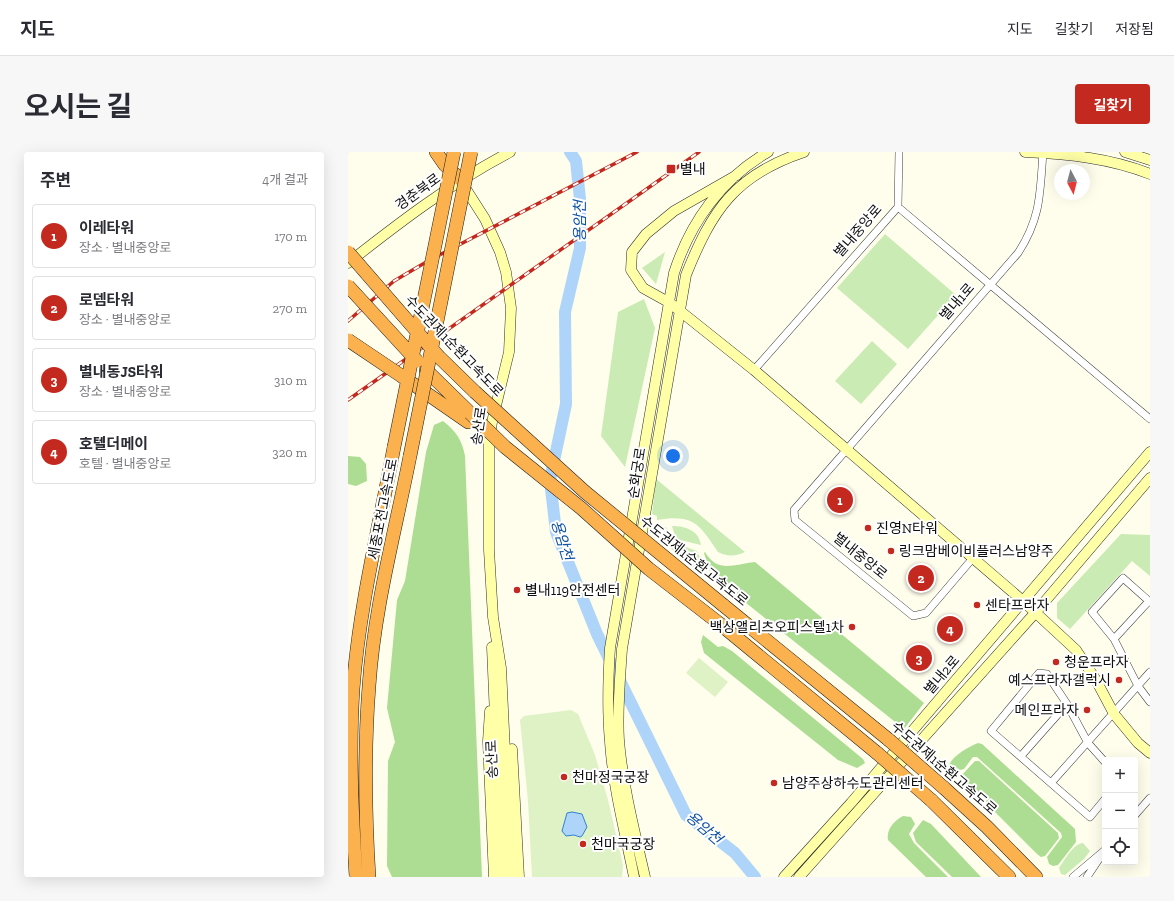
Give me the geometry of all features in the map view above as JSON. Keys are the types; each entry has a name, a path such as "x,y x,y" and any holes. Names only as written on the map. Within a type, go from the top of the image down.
{"highway":[{"path":"436,152 445,165 460,179"},
{"path":"448,152 460,179"},
{"name":"세종포천고속도로","path":"356,877 350,759 353,689 369,577 454,152"},
{"name":"세종포천고속도로","path":"369,877 365,806 369,686 374,638 471,152"},
{"name":"수도권제1순환고속도로","path":"348,252 439,357 475,392 585,492 889,740 987,827 1035,876"},
{"path":"348,286 469,417 581,508 649,569 720,624 877,753 931,800 1009,877"},
{"path":"348,340 403,377 469,417"}],"street":[{"name":"경춘북로","path":"348,263 429,200 460,179 510,152"},
{"name":"순화궁로","path":"634,877 616,789 610,743 608,694 610,648 674,273 682,248 695,223 713,200 737,175 768,152"},
{"name":"순화궁로","path":"645,877 619,742 619,694 622,649 686,275 695,252 721,205 737,188 751,176 771,164 804,152"},
{"name":"별내중앙로","path":"754,370 898,207 900,152"},
{"path":"1025,152 1043,152 1101,160 1130,166 1150,174"},
{"name":"별내1로","path":"847,448 1018,253 1029,236 1034,223 1041,190 1043,152"},
{"path":"1125,152 1150,160"},
{"path":"737,175 674,212 646,234 632,252 631,270 643,288 670,303 754,370 847,448 1023,601 1076,650 1096,680 1114,714 1138,743 1150,753"},
{"name":"송산로","path":"460,179 485,219 500,252 506,272 511,308 509,352 492,422 489,441 489,550 511,877"},
{"path":"898,207 1150,419"},
{"name":"별내중앙로","path":"847,448 794,510 795,520 912,616 926,613 973,558"},
{"name":"별내2로","path":"784,877 856,798 1150,452"},
{"name":"별내2로","path":"799,877 923,736 1035,613 1150,478"},
{"path":"1114,639 1150,601 1123,578 1092,612 1114,639 1138,686 1150,702"},
{"name":"송산로","path":"497,668 502,877"},
{"path":"494,877 488,741 497,668"},
{"path":"497,668 513,756 520,877"},
{"path":"1051,783 1150,672"},
{"path":"1102,759 1088,743 1067,704 1047,674 1039,673 991,730 1090,817 1102,803"},
{"path":"1020,756 1067,704"},
{"path":"1138,812 1150,798"},
{"path":"1072,877 1102,852"},
{"path":"1087,877 1102,854"}],"green space":[{"path":"885,234 956,295 908,349 837,288"},
{"path":"665,252 656,284 642,268"},
{"path":"644,299 655,328 625,467 601,436 618,312"},
{"path":"872,341 897,364 861,404 835,381"},
{"path":"443,421 452,428 458,436 465,456 482,877 392,877 387,866 388,761 395,742 387,708 397,600 405,581 426,452 434,425"},
{"path":"348,456 360,457 366,464 367,481 356,486 348,484"},
{"path":"656,479 745,552 725,555 718,552 706,534 694,523 688,520 657,520 657,516 652,514"},
{"path":"672,526 691,530 700,540 701,545 676,539"},
{"path":"666,527 672,542 697,551 706,571 704,575 649,531 652,529"},
{"path":"1121,534 1150,535 1150,576 1132,561 1070,629 1057,618 1057,603"},
{"path":"705,552 710,559 721,565 733,566 755,562 924,703 904,729 711,575 704,553"},
{"path":"703,635 718,647 723,646 732,651 863,759 865,763 857,768 838,760 704,653 701,642"},
{"path":"699,658 728,682 715,697 686,673"},
{"name":"천마정국궁장","path":"571,710 578,714 595,755 608,800 623,865 622,877 532,877 528,801 520,720 524,716"},
{"path":"978,743 982,744 1075,829 1076,842 1058,865 1053,866 1049,864 1047,857 1062,837 1061,833 977,757 973,757 964,769 951,772 948,768 949,764 956,756"},
{"path":"975,761 979,761 1058,833 1059,838 1045,856 1041,857 1037,854 962,779 961,776"},
{"path":"903,816 911,817 915,824 909,834 914,843 948,877 926,877 888,840 888,832 892,825"},
{"path":"923,820 931,824 981,877 952,877 916,842 913,833"},
{"path":"1083,843 1090,851 1084,859 1065,875 1061,874 1059,868 1066,857 1076,846"}],"water":[{"path":"572,812 582,814 587,827 580,837 574,835 566,836 562,831 567,813"}],"waterway":[{"name":"용암천","path":"570,152 576,161 580,199 580,248 565,312 566,404 550,480 556,532 597,634 686,815 735,853 755,877"}],"railway":[{"path":"348,321 394,281 428,261 637,152"},
{"path":"348,400 699,152"}],"place":[{"name":"별내","path":"671,169"},
{"name":"이레타워","path":"840,500"},
{"name":"진영N타워","path":"868,528"},
{"name":"링크맘베이비플러스남양주","path":"891,551"},
{"name":"로뎀타워","path":"921,578"},
{"name":"별내119안전센터","path":"517,590"},
{"name":"센타프라자","path":"977,605"},
{"name":"백상앨리츠오피스텔1차","path":"852,627"},
{"name":"호텔더메이","path":"950,629"},
{"name":"별내동JS타워","path":"919,658"},
{"name":"청운프라자","path":"1056,662"},
{"name":"예스프라자갤럭시","path":"1119,680"},
{"name":"메인프라자","path":"1087,710"},
{"name":"천마정국궁장","path":"564,777"},
{"name":"남양주상하수도관리센터","path":"774,783"},
{"name":"천마국궁장","path":"583,844"}]}
